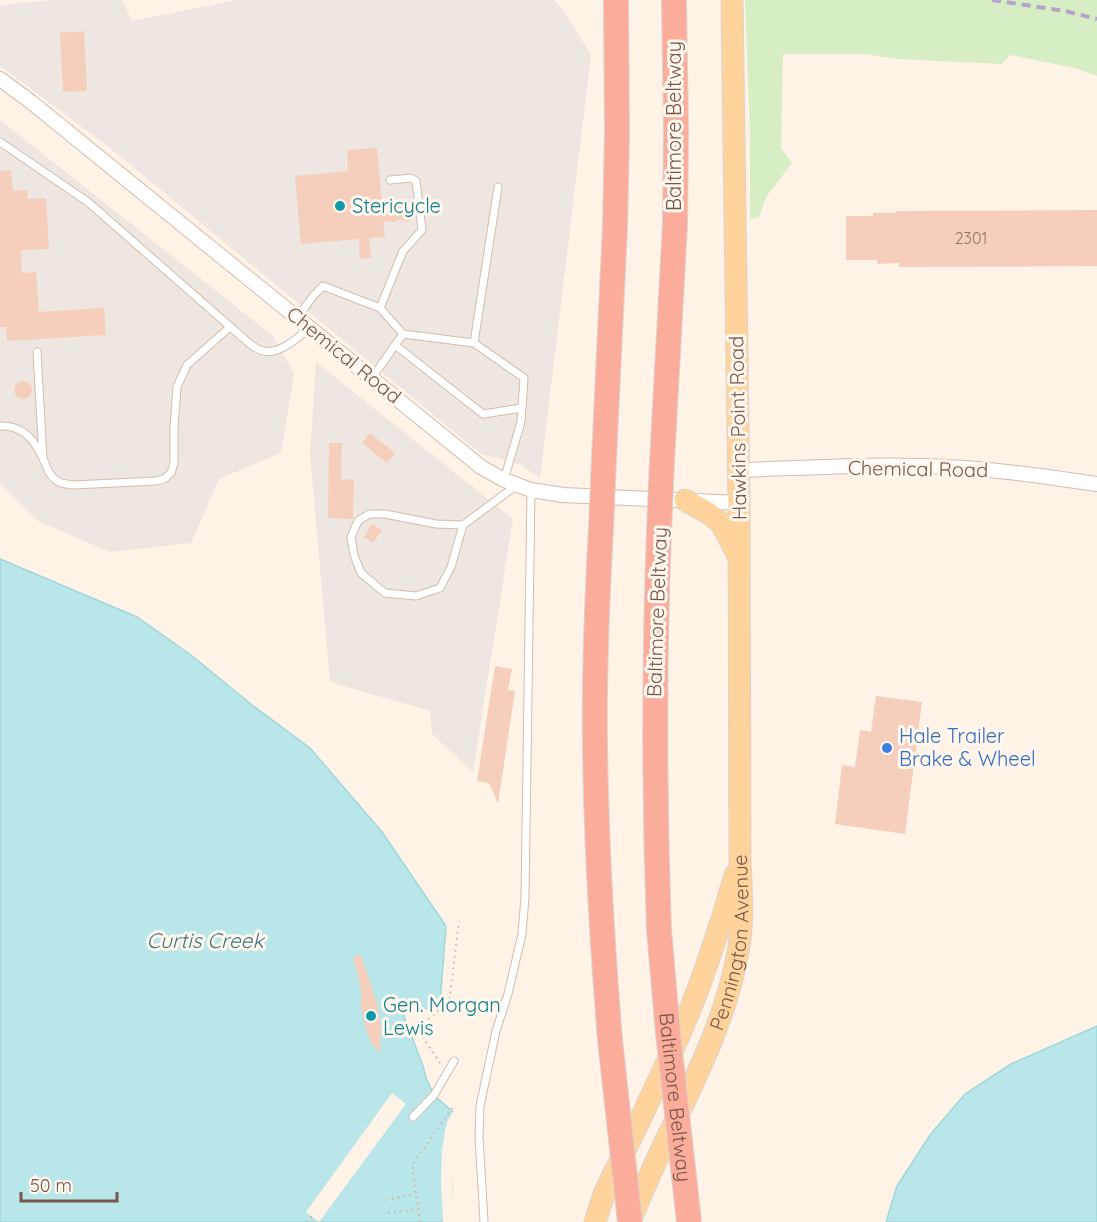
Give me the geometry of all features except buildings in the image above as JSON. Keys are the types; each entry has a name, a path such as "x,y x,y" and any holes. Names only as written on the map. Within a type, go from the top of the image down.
{"highway":[{"name":"Baltimore Beltway","path":"674,0 675,224 659,531 654,741 659,930 689,1222"},
{"path":"616,11 616,180 596,630 595,742 597,851 602,938 610,1040 630,1222"}],"main road":[{"name":"Hawkins Point Road","path":"732,3 739,470 740,857"},
{"path":"685,500 721,523 739,558"},
{"name":"Pennington Avenue","path":"595,1222 604,1194 681,1032 725,908 740,857"},
{"name":"Pennington Avenue","path":"630,1222 707,1050 724,1005 739,952 742,913 740,857"}],"street":[{"name":"Chemical Road","path":"0,79 481,467 531,490 563,495 739,503"},
{"name":"Chemical Road","path":"739,470 894,465 947,467 1012,472 1097,484"}],"lane":[{"path":"0,142 88,202 250,344 262,351 272,351 284,347 310,328"},
{"path":"380,308 403,251 422,230 416,181 411,178 390,180"},
{"path":"474,343 498,187"},
{"path":"297,318 323,286 380,308 403,334 474,343 524,378 521,422 511,482 463,525 451,567 440,588 416,596 386,593 361,573 354,555 351,537 358,521 369,514 385,514 436,524 463,525"},
{"path":"0,426 9,425 23,431 35,443 50,475 59,483 73,485 164,479 171,473 174,463 177,387 187,365 230,327"},
{"path":"372,378 403,334"},
{"path":"395,345 483,414 522,408"},
{"path":"37,352 43,460"},
{"path":"484,1222 479,1136 480,1106 496,1031 508,994 522,934 525,897 531,490"},
{"path":"413,1117 434,1095 454,1061"}],"path":[{"path":"440,1063 420,1032 421,1025 449,1002 459,921"},
{"path":"420,1222 412,1165 454,1106"},
{"path":"386,1200 416,1194"},
{"path":"388,1213 418,1209"},
{"path":"307,1222 314,1213"}],"shaded area":[{"path":"59,0 122,0 132,21 237,0 554,0 563,10 591,55 540,478 521,465 481,454 110,148 0,66 0,6"},
{"path":"0,120 273,336 294,373 281,453 219,479 191,543 110,552 38,521 0,483"},
{"path":"316,362 513,519 473,772 432,734 430,711 330,682 310,454"}],"green space":[{"path":"745,0 1097,0 1097,76 1075,68 1010,55 1002,64 898,59 865,54 783,54 781,148 792,163 766,197 759,218 750,219 750,132"}],"water":[{"name":"Curtis Creek","path":"0,559 137,617 191,655 252,705 310,748 382,832 446,926 440,1003 419,1011 408,999 399,1003 434,1095 453,1112 451,1131 452,1222 0,1222"},
{"path":"1097,1026 1097,1222 886,1222 897,1186 930,1135 965,1094 1011,1064"}],"pier":[{"path":"392,1093 406,1104 319,1222 306,1212"},
{"path":"453,1112 456,1112 452,1190 455,1222 443,1222 442,1151 447,1122"}],"railway":[{"path":"992,0 1065,11 1097,19"}],"place":[{"name":"Stericycle","path":"340,206"},
{"name":"Hale Trailer Brake & Wheel","path":"887,748"},
{"name":"Gen. Morgan Lewis","path":"371,1016"}]}
